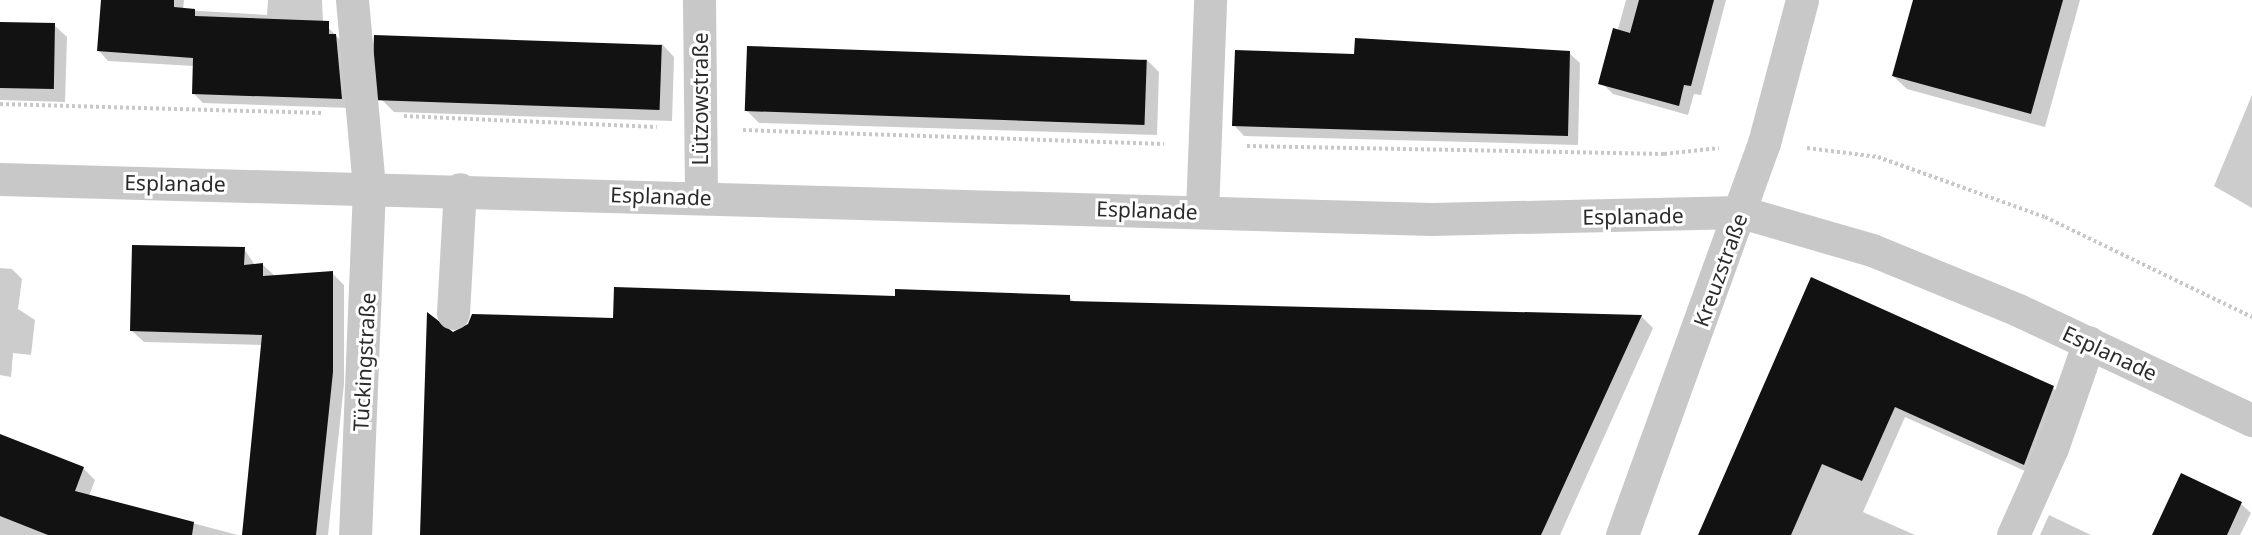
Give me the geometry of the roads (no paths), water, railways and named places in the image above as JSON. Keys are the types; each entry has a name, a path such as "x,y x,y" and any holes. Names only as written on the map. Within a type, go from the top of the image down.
{"street":[{"name":"Tückingstraße","path":"352,0 369,188 356,535"},
{"name":"Lützowstraße","path":"699,0 701,198"},
{"path":"1202,212 1210,0"},
{"name":"Kreuzstraße","path":"1622,535 1741,212 1764,143 1802,0"},
{"name":"Esplanade","path":"0,179 460,189 1431,219 1741,212 1872,250 2089,342 2252,420"},
{"path":"453,313 460,189"},
{"path":"2013,535 2052,448 2089,342"}]}
